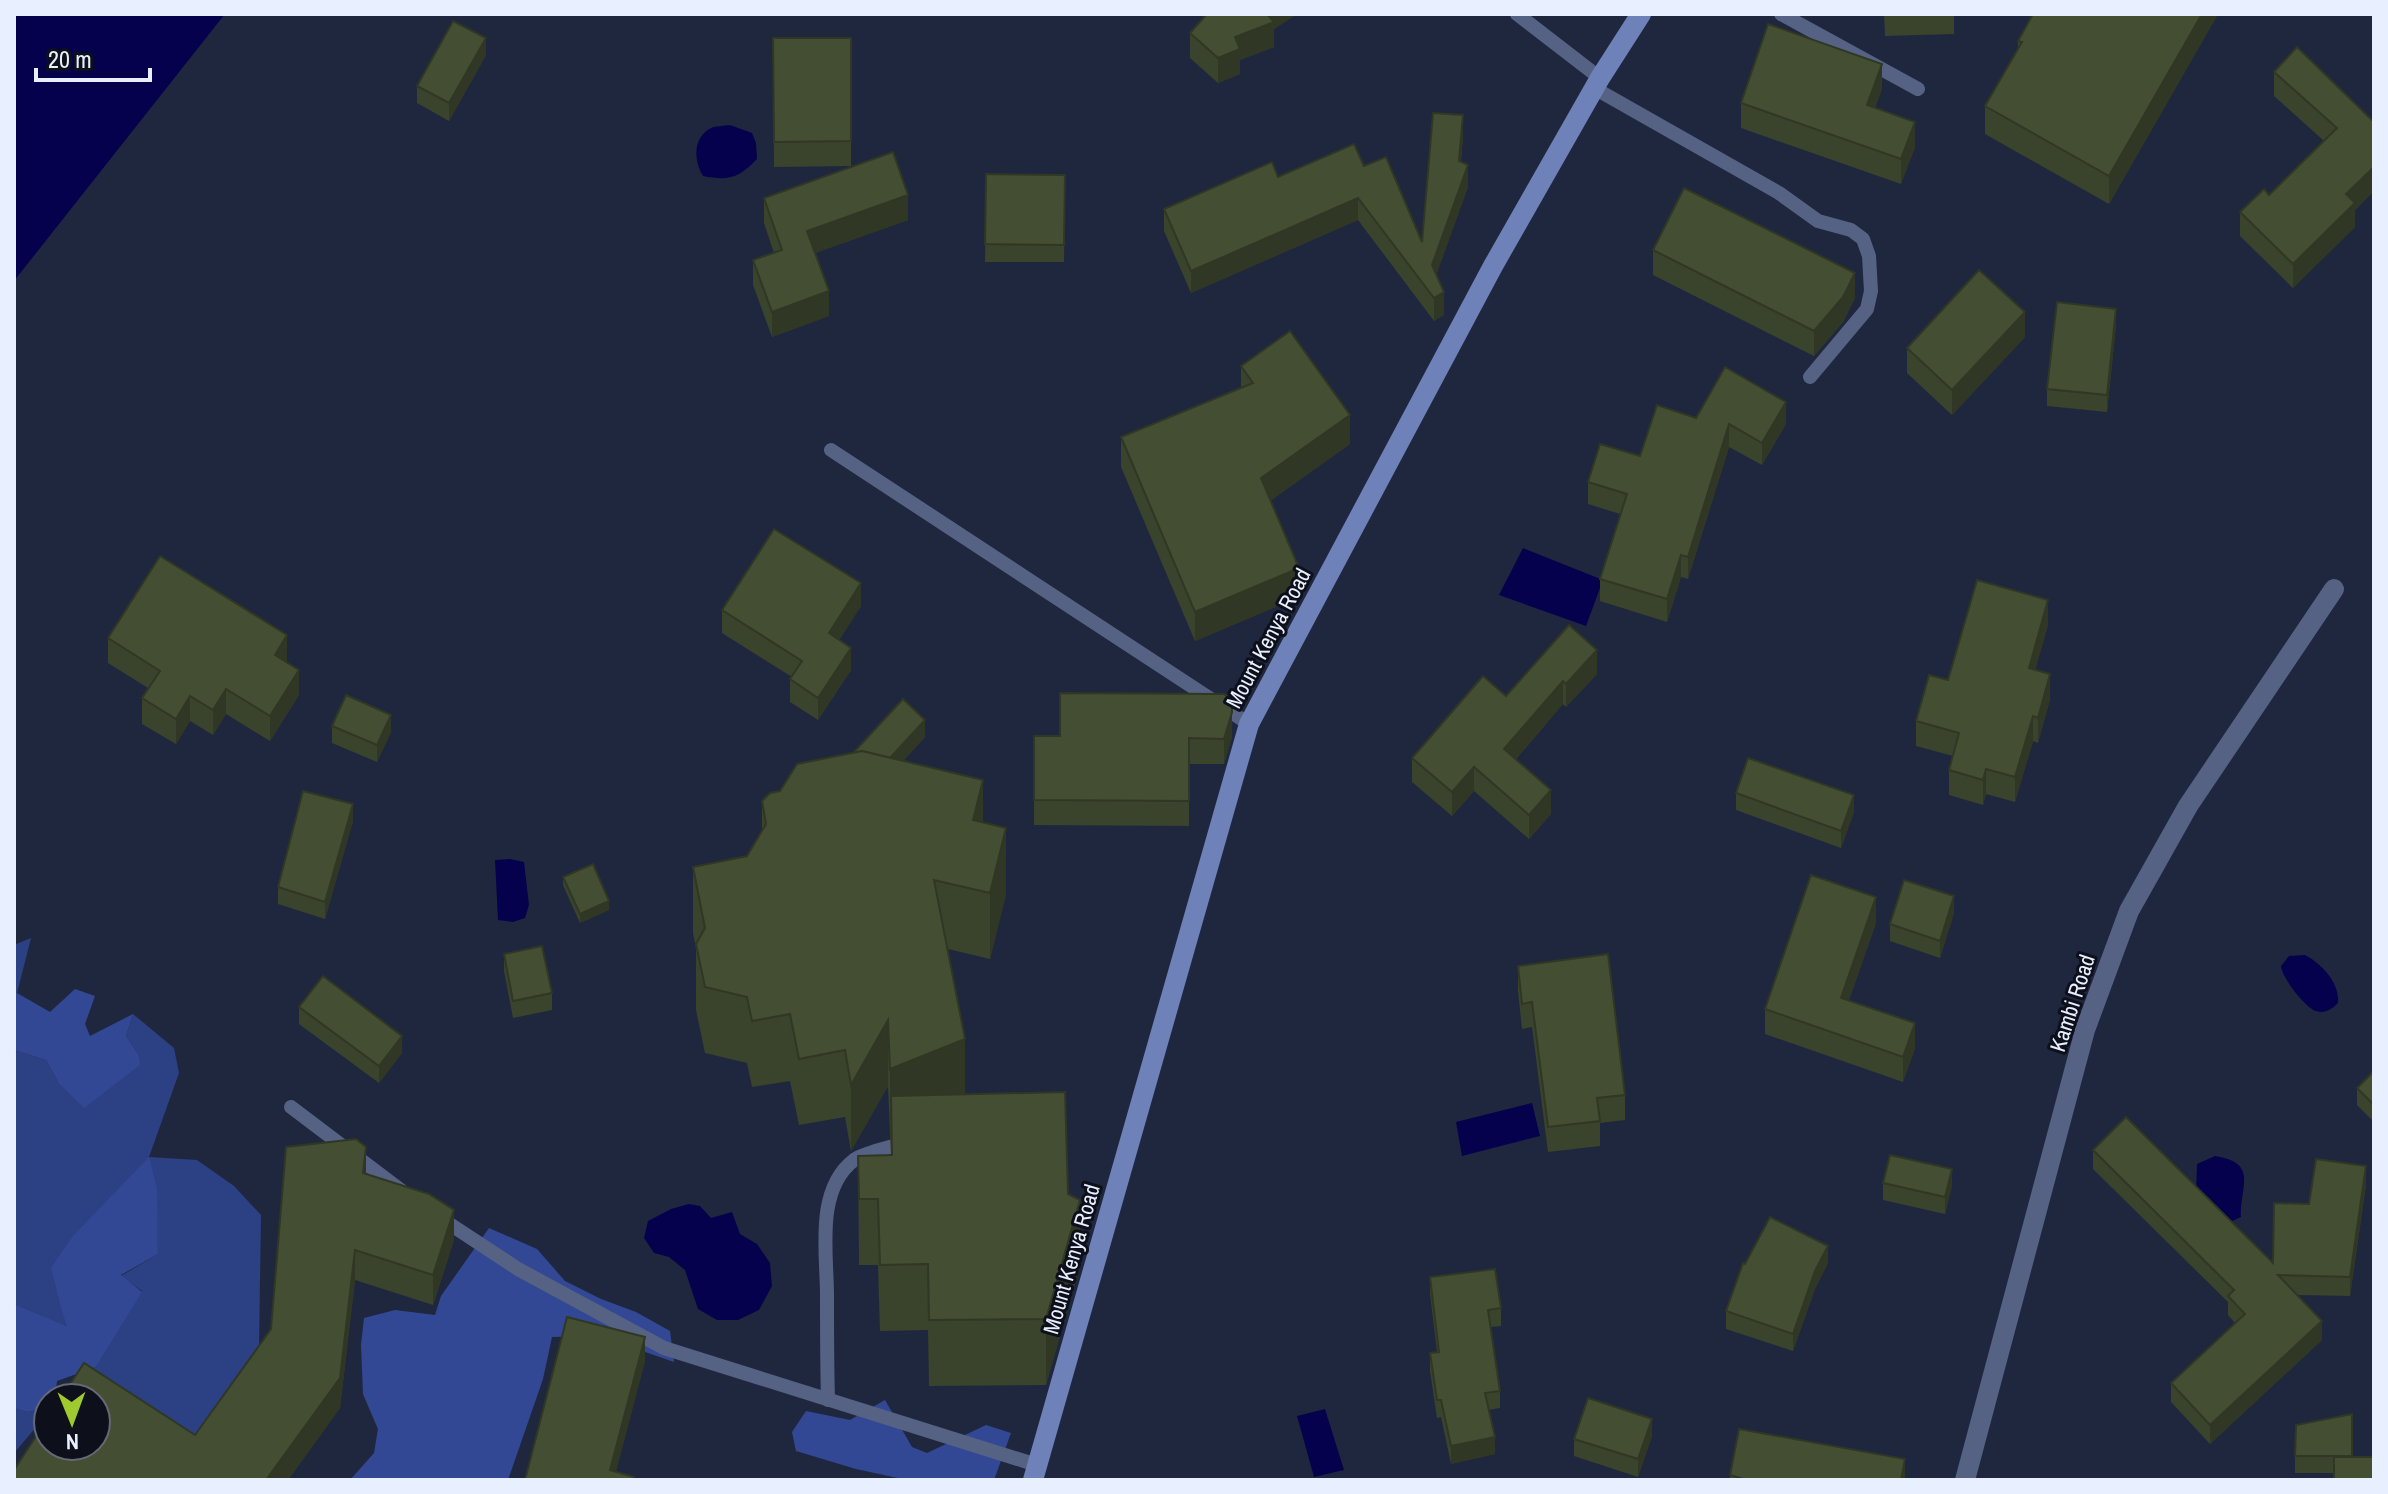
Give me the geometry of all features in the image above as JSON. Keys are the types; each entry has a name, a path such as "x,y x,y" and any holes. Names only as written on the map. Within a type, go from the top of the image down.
{"main road":[{"name":"Mount Kenya Road","path":"1035,1473 1249,724 1493,266 1597,83 1641,14"}],"street":[{"name":"Kambi Road","path":"1965,1480 2085,1030 2129,911 2188,806 2334,589"}],"lane":[{"path":"1517,14 1597,83 1779,193 1818,221 1851,230 1863,239 1869,256 1871,291 1867,309 1810,377"},
{"path":"1781,14 1918,89"},
{"path":"831,450 1249,724"},
{"path":"291,1107 416,1202 518,1269 664,1348 828,1400 1035,1473"},
{"path":"828,1400 827,1286 823,1240 827,1210 837,1182 855,1160 926,1136"}],"shaded area":[{"path":"14,14 225,14 14,281"},
{"path":"730,125 752,133 757,159 733,176 703,176 696,150 700,138 711,128"},
{"path":"1523,548 1603,580 1586,626 1499,595"},
{"path":"495,860 524,862 529,905 525,918 513,922 498,920"},
{"path":"31,938 17,993 14,994 14,945"},
{"path":"2305,955 2318,963 2336,988 2338,1003 2328,1010 2311,1009 2282,971 2281,966 2289,956"},
{"path":"75,989 95,996 85,1024 90,1036 133,1014 126,1036 138,1054 140,1065 84,1108 58,1082 46,1060 14,1050 14,994 50,1012"},
{"path":"133,1014 174,1048 179,1073 149,1157 197,1160 234,1186 261,1215 259,1349 194,1450 112,1398 112,1382 86,1382 75,1375 96,1367 142,1291 121,1276 158,1254 157,1233 61,1301 66,1327 14,1304 14,1050 46,1060 58,1082 138,1054 126,1036"},
{"path":"1532,1103 1540,1136 1462,1156 1456,1122"},
{"path":"2215,1156 2237,1164 2244,1178 2241,1217 2228,1223 2196,1194 2197,1164"},
{"path":"149,1157 157,1189 158,1254 121,1275 142,1292 96,1367 57,1382 32,1382 32,1411 27,1412 14,1408 14,1304 66,1326 51,1268 73,1236"},
{"path":"689,1204 700,1206 711,1218 732,1212 740,1234 757,1244 770,1263 772,1286 759,1310 738,1320 717,1320 698,1309 685,1270 669,1257 654,1253 644,1238 648,1221"},
{"path":"489,1228 537,1249 565,1281 636,1312 670,1331 674,1362 599,1336 552,1337 543,1379 508,1480 350,1480 374,1453 378,1429 363,1394 361,1345 364,1318 395,1310 435,1315 441,1296"},
{"path":"885,1400 912,1447 927,1453 986,1425 1011,1433 994,1480 907,1480 796,1451 792,1432 806,1411 850,1420"},
{"path":"14,1408 32,1411 32,1432 14,1453"},
{"path":"1325,1409 1344,1470 1314,1477 1297,1416"}],"building":[{"path":"1207,14 1267,14 1274,22 1235,37 1240,49 1218,58 1190,33"},
{"path":"2033,14 2202,14 2109,176 1985,106 2022,42 2018,41"},
{"path":"453,21 486,38 449,103 417,86"},
{"path":"1768,24 1882,64 1867,105 1915,122 1901,159 1741,103"},
{"path":"773,38 851,38 851,141 774,142"},
{"path":"2297,47 2374,122 2374,167 2346,194 2355,203 2293,264 2240,212 2264,189 2269,195 2337,128 2274,72"},
{"path":"1433,113 1463,115 1459,161 1468,165 1432,265 1444,292 1434,298 1358,198 1191,271 1164,209 1272,162 1278,177 1354,144 1364,166 1386,157 1422,242"},
{"path":"893,152 908,195 807,231 829,291 772,312 753,260 782,250 764,198"},
{"path":"986,174 1065,175 1064,245 985,244"},
{"path":"1684,188 1855,273 1843,297 1814,331 1653,250"},
{"path":"1979,270 2025,312 1952,390 1907,348"},
{"path":"2057,302 2116,309 2107,395 2047,389"},
{"path":"1290,331 1350,415 1261,478 1299,568 1195,612 1121,437 1253,383 1241,366"},
{"path":"1725,367 1786,402 1762,443 1729,424 1688,557 1681,555 1667,599 1600,579 1627,494 1588,482 1600,444 1640,456 1657,405 1696,418"},
{"path":"774,529 861,583 829,633 851,648 818,698 790,679 802,661 722,610"},
{"path":"160,556 287,635 275,655 299,670 270,716 226,689 213,710 190,696 176,719 142,698 160,671 108,638"},
{"path":"1977,580 2048,600 2029,668 2050,674 2038,718 2033,716 2015,777 1986,769 1983,780 1949,770 1959,733 1916,721 1929,675 1948,680"},
{"path":"1569,625 1597,650 1566,684 1563,681 1504,749 1551,790 1529,815 1474,767 1452,792 1412,758 1483,676 1506,696"},
{"path":"1060,693 1224,694 1232,700 1232,712 1224,739 1189,738 1189,801 1034,800 1034,736 1060,736"},
{"path":"346,695 391,715 377,745 332,726"},
{"path":"903,699 925,720 890,758 862,751 853,753"},
{"path":"862,751 983,780 973,820 1006,828 990,893 934,880 965,1039 890,1069 888,1020 851,1085 845,1050 799,1059 790,1014 752,1021 747,997 705,987 696,944 705,928 693,867 747,856 766,824 762,801 770,793 780,791 797,764"},
{"path":"1748,758 1854,795 1841,831 1736,793"},
{"path":"303,791 353,804 325,902 278,887"},
{"path":"593,864 609,901 580,914 563,877"},
{"path":"1811,875 1876,897 1841,998 1915,1023 1903,1057 1765,1009"},
{"path":"1904,880 1954,896 1940,941 1890,924"},
{"path":"542,946 552,993 513,1001 504,954"},
{"path":"1608,954 1625,1095 1597,1098 1600,1121 1548,1127 1532,1002 1522,1004 1518,966"},
{"path":"323,976 402,1036 379,1066 299,1007"},
{"path":"2374,1071 2374,1105 2357,1088"},
{"path":"1065,1092 1068,1194 1080,1200 1046,1319 929,1320 928,1264 880,1265 878,1199 859,1199 858,1156 892,1155 891,1096"},
{"path":"2126,1117 2273,1263 2274,1203 2309,1204 2316,1159 2366,1166 2350,1277 2278,1275 2322,1321 2210,1425 2171,1383 2245,1314 2228,1296 2234,1290 2093,1150"},
{"path":"356,1139 366,1147 363,1173 429,1194 454,1210 433,1275 355,1250 340,1378 266,1480 14,1480 14,1470 32,1442 32,1462 112,1462 112,1382 72,1382 84,1363 195,1435 271,1329 286,1147"},
{"path":"1890,1155 1952,1169 1945,1197 1883,1183"},
{"path":"1770,1217 1828,1246 1815,1271 1793,1334 1726,1311 1743,1263"},
{"path":"1495,1269 1501,1308 1488,1310 1500,1391 1485,1393 1495,1437 1451,1446 1441,1400 1437,1400 1430,1353 1439,1352 1430,1277"},
{"path":"567,1317 645,1337 610,1470 634,1477 633,1480 525,1480"},
{"path":"1588,1398 1652,1419 1638,1459 1574,1439"},
{"path":"2352,1414 2352,1456 2295,1456 2296,1425"},
{"path":"1739,1429 1905,1459 1901,1480 1747,1480 1730,1475"},
{"path":"2334,1457 2374,1457 2374,1480 2334,1480"}]}
